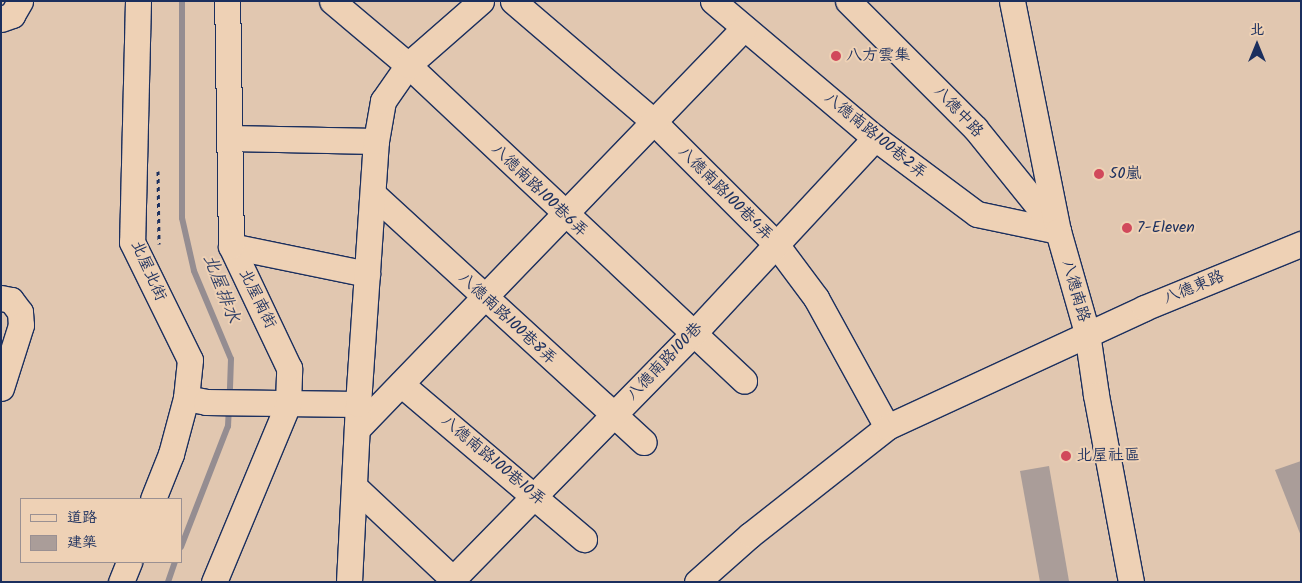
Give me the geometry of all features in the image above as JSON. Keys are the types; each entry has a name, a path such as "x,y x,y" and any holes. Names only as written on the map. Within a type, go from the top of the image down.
{"street":[{"path":"1,19 12,15 20,1"},
{"name":"北屋北街","path":"138,1 132,242 190,360 196,400 153,498"},
{"name":"北屋南街","path":"214,582 289,368 231,246 226,1"},
{"name":"八德南路100巷6弄","path":"332,1 408,66 564,215 744,381"},
{"path":"349,582 356,488 358,404 376,141 383,101 408,66 481,1"},
{"name":"八德南路100巷4弄","path":"513,1 654,122 775,244 816,298 887,427"},
{"name":"八德南路100巷2弄","path":"713,1 875,138 977,214 1058,231"},
{"name":"八德中路","path":"848,1 975,128 1058,231"},
{"name":"八德南路","path":"1012,1 1058,231 1087,333 1096,395 1132,582"},
{"path":"357,429 744,28"},
{"path":"230,138 376,141"},
{"name":"八德南路100巷","path":"453,581 692,335 875,138"},
{"name":"八德南路100巷8弄","path":"373,194 612,416 644,442"},
{"name":"八德東路","path":"1087,333 1301,244"},
{"path":"231,246 367,274"},
{"path":"1,298 11,300 20,312 21,325 1,388"},
{"path":"697,582 750,535 887,427 1087,333"},
{"name":"八德南路100巷10弄","path":"400,384 584,539"},
{"path":"196,400 358,404"},
{"path":"356,488 453,581"},
{"path":"121,582 129,563"}],"path":[{"path":"158,160 159,250"}],"building":[{"path":"1301,461 1301,536 1275,470"},
{"path":"1049,466 1069,581 1063,582 1040,582 1020,471"}],"waterway":[{"name":"北屋排水","path":"182,1 182,218 194,271 231,359 230,396"},
{"name":"北屋排水","path":"182,544 228,426 229,406"},
{"name":"北屋排水","path":"168,582 175,563"}],"place":[{"name":"八方雲集","path":"836,56"},
{"name":"50嵐","path":"1099,174"},
{"name":"7-Eleven","path":"1127,228"},
{"name":"北屋社區","path":"1066,456"}]}
